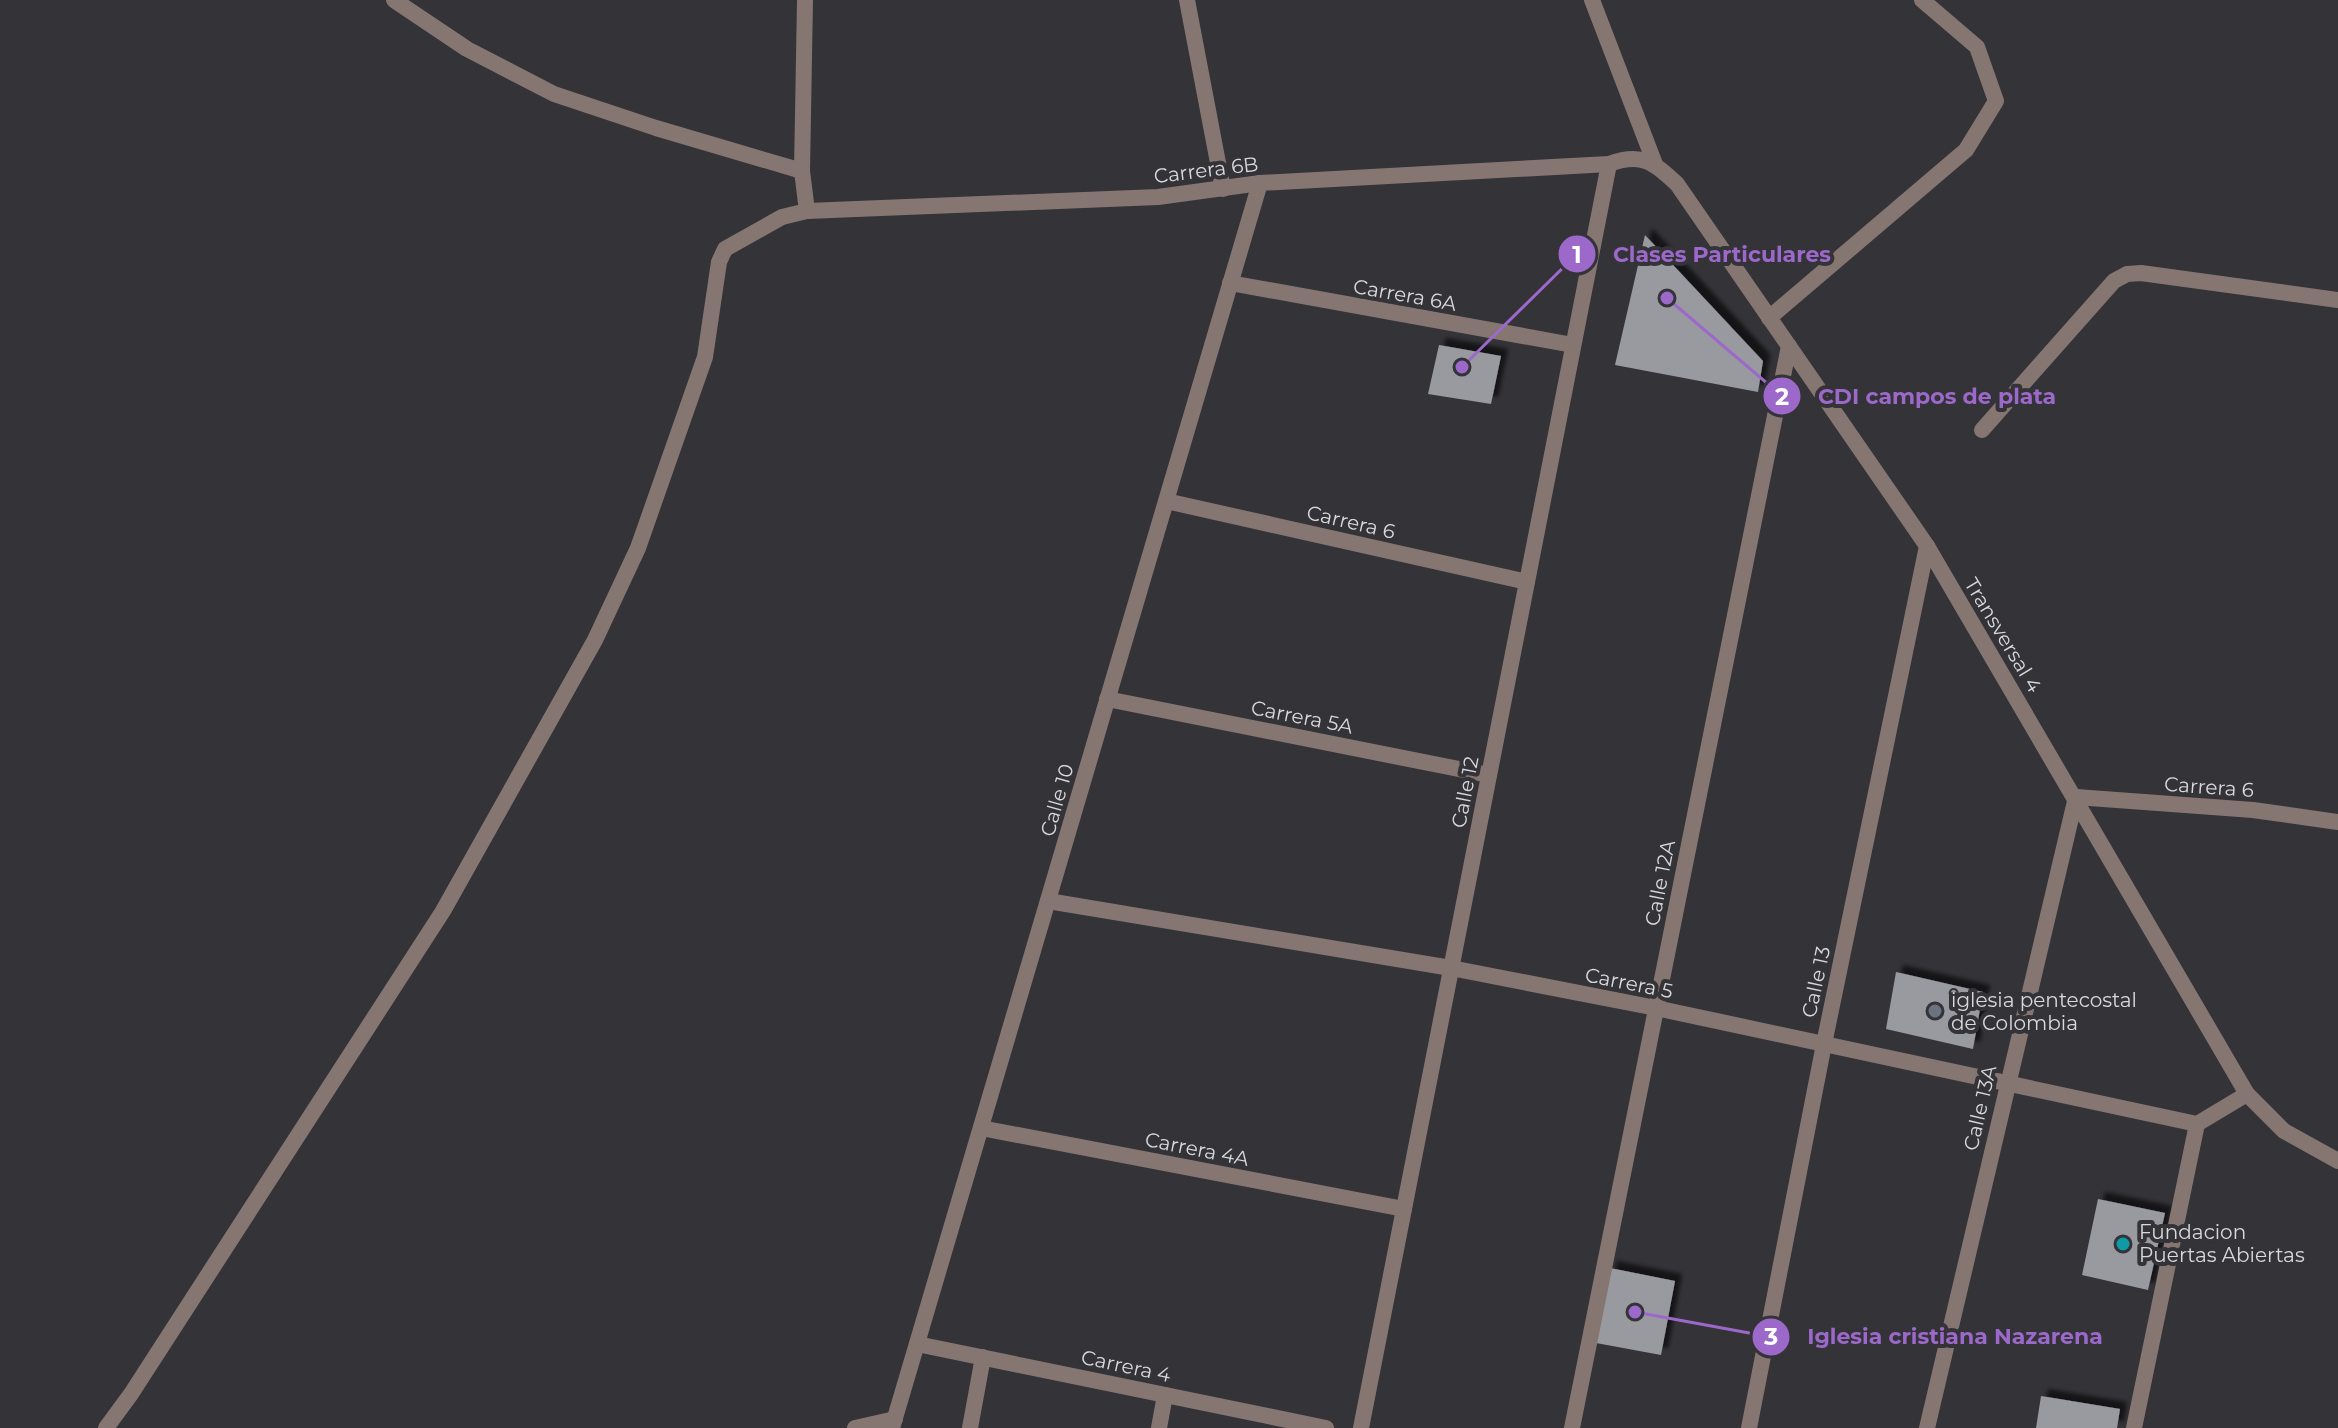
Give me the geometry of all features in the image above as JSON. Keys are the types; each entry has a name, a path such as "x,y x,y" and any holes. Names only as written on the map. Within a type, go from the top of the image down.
{"street":[{"path":"394,0 467,49 554,94 802,171"},
{"path":"805,0 802,171 807,211"},
{"path":"1187,0 1223,189"},
{"path":"1592,0 1655,164"},
{"path":"1769,318 1966,150 1996,101 1977,47 1922,0"},
{"path":"1609,164 1627,158 1655,164"},
{"name":"Carrera 6B","path":"106,1428 443,911 595,640 638,548 701,371 719,262 725,249 782,217 807,211 1158,197 1260,183 1609,164"},
{"name":"Calle 12","path":"1361,1428 1609,164"},
{"name":"Transversal 4","path":"1655,164 1677,184 1927,546 2247,1094 2284,1131 2338,1161"},
{"name":"Calle 10","path":"894,1424 1260,183"},
{"path":"1982,430 2114,281 2127,274 2141,273 2338,300"},
{"name":"Carrera 6A","path":"1230,283 1573,345"},
{"name":"Calle 12A","path":"1572,1428 1789,346"},
{"name":"Carrera 6","path":"1166,501 1527,582"},
{"name":"Calle 13","path":"1749,1428 1824,1044 1927,546"},
{"name":"Carrera 5A","path":"1107,699 1489,775"},
{"name":"Carrera 6","path":"2076,797 2253,810 2338,822"},
{"name":"Calle 13A","path":"1927,1428 2076,797"},
{"name":"Carrera 5","path":"1048,901 1451,968 1656,1008 2197,1124"},
{"path":"2134,1428 2197,1124 2247,1094"},
{"name":"Carrera 4A","path":"981,1128 1404,1209"},
{"name":"Carrera 4","path":"917,1344 1326,1428"},
{"path":"970,1428 983,1357"},
{"path":"1159,1428 1165,1395"},
{"path":"855,1428 894,1424"}],"building":[{"path":"1645,235 1763,361 1758,392 1615,365"},
{"path":"1439,345 1501,356 1491,404 1428,394"},
{"name":"iglesia pentecostal de Colombia","path":"1896,972 1983,992 1973,1049 1886,1029"},
{"name":"Fundacion Puertas Abiertas","path":"2098,1199 2165,1213 2148,1290 2082,1275"},
{"path":"1610,1268 1675,1281 1661,1355 1596,1343"},
{"path":"2041,1396 2120,1409 2117,1428 2036,1428"}],"place":[{"name":"CDI campos de plata","path":"1667,298"},
{"name":"Clases Particulares","path":"1462,367"},
{"name":"iglesia pentecostal de Colombia","path":"1935,1011"},
{"name":"Fundacion Puertas Abiertas","path":"2123,1244"},
{"name":"Iglesia cristiana Nazarena","path":"1635,1312"}]}
